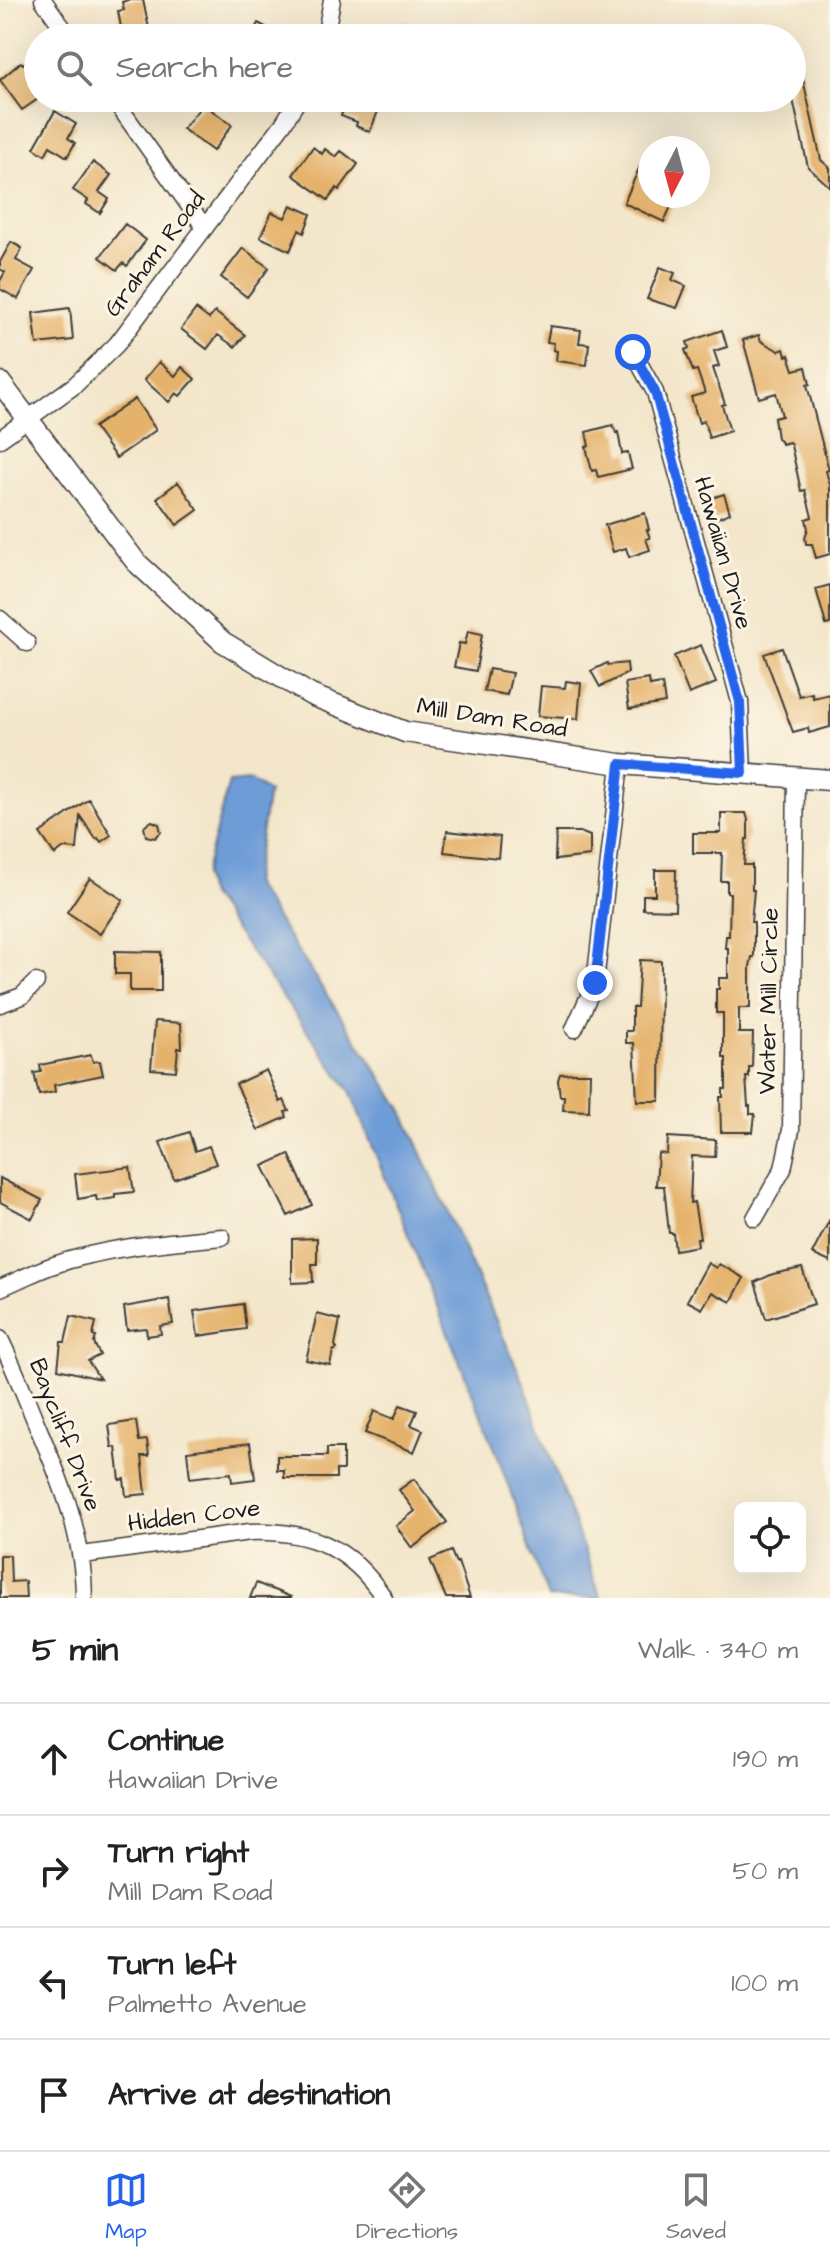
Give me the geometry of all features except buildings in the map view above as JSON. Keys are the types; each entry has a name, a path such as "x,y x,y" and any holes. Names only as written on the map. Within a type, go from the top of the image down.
{"street":[{"path":"43,0 60,24"},
{"path":"328,24 332,0"},
{"path":"123,112 205,228"},
{"name":"Graham Road","path":"27,420 96,366 117,344 290,112"},
{"name":"Hawaiian Drive","path":"633,352 655,392 740,702 743,773"},
{"name":"Mill Dam Road","path":"0,382 136,562 223,642 311,695 405,732 620,764 830,780"},
{"path":"0,439 27,420"},
{"path":"0,619 27,643"},
{"path":"574,1029 595,983 620,764"},
{"name":"Water Mill Circle","path":"755,1218 783,1169 791,1130 796,777"},
{"path":"0,1004 22,996 36,982"},
{"path":"0,1288 52,1265 96,1254 159,1243 222,1237"},
{"name":"Baycliff Drive","path":"0,1339 59,1477 82,1555 84,1598"},
{"name":"Hidden Cove","path":"82,1555 277,1531 303,1535 346,1556 362,1570 384,1598"}],"water":[{"path":"251,780 268,792 253,883 402,1109 523,1381 601,1598 548,1598 498,1457 350,1091 207,891 204,875 229,782"}],"route":[{"path":"595,983 620,764 743,773 740,702 655,392 633,352"}]}
